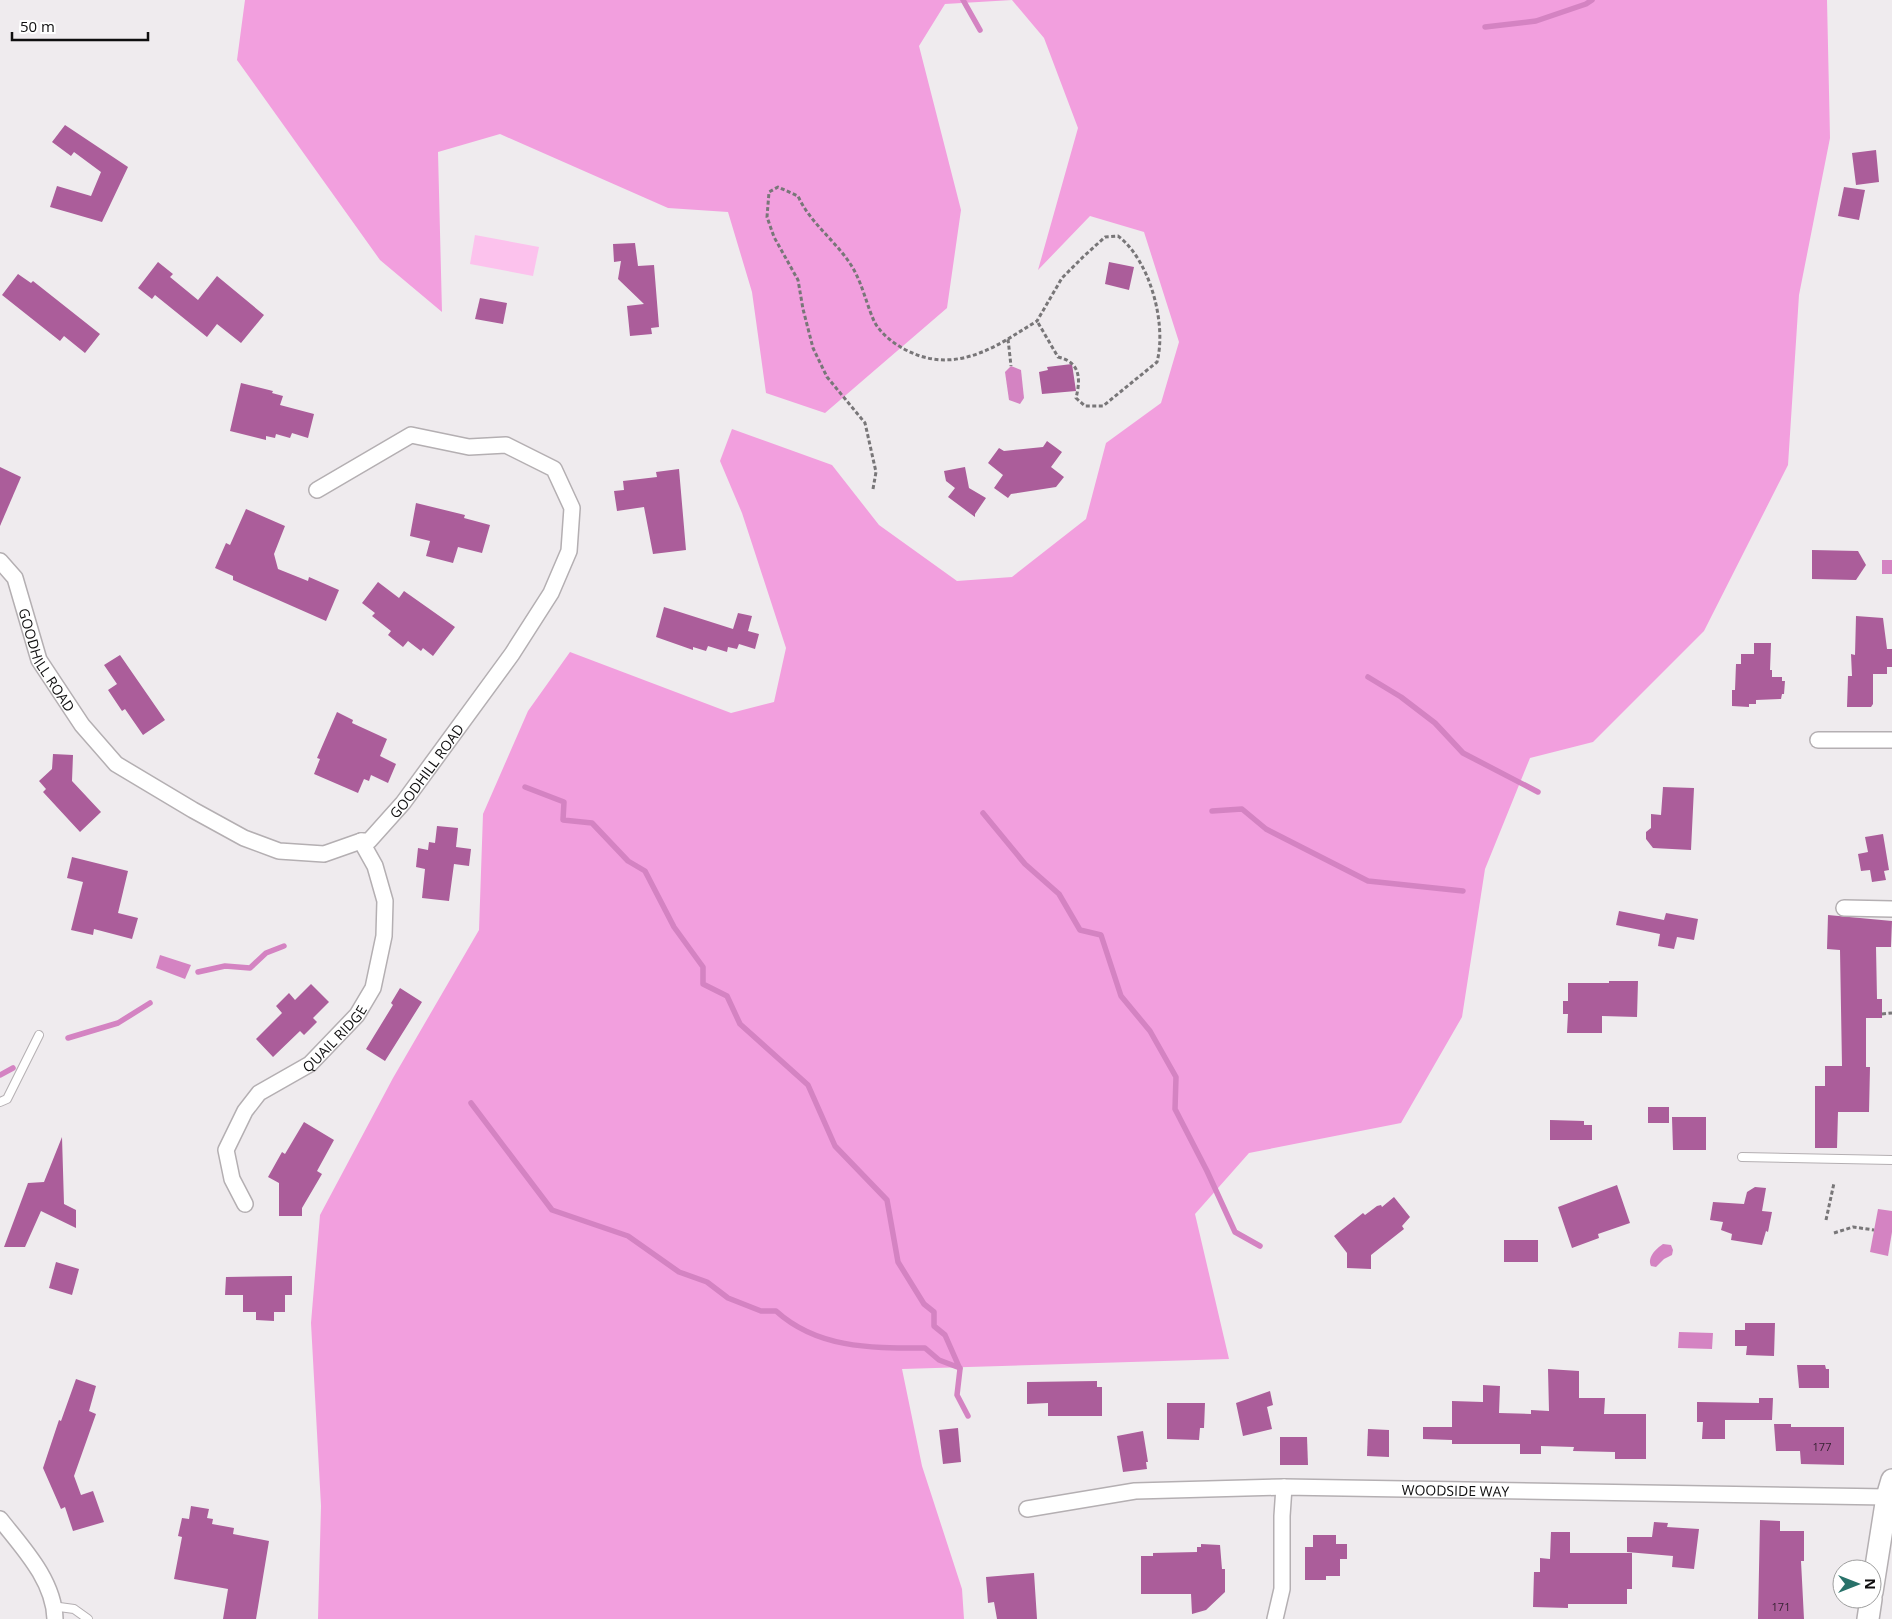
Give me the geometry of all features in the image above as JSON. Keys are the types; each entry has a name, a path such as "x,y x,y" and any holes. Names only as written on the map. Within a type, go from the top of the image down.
{"street":[{"name":"GOODHILL ROAD","path":"0,561 15,578 39,660 82,725 116,764 244,838 278,851 324,854 361,841 369,841 403,803 512,654 551,593 569,551 572,508 554,469 506,445 469,447 411,435 317,490"},
{"path":"1818,740 1892,740"},
{"name":"QUAIL RIDGE","path":"245,1204 232,1179 226,1150 245,1111 259,1093 310,1064 357,1015 373,988 384,936 385,900 375,866 361,841"},
{"path":"1844,908 1892,909"},
{"path":"1275,1619 1282,1589 1284,1487"},
{"name":"WOODSIDE WAY","path":"1026,1509 1135,1491 1284,1487 1890,1489"},
{"path":"1878,1559 1890,1489"},
{"path":"0,1518 36,1565 54,1613"}],"lane":[{"path":"0,1102 7,1099 39,1035"},
{"path":"1742,1157 1892,1160"},
{"path":"54,1613 74,1609 88,1619"}],"path":[{"path":"873,488 876,472 865,423 827,378 813,348 798,280 774,237 767,217 769,192 778,187 798,196 805,211 839,248 853,267 875,323 892,343 919,357 943,361 989,349 1037,321 1062,278 1104,237 1118,236 1130,245 1143,265 1153,296 1162,334 1157,362 1103,406 1092,408 1085,406 1076,398 1078,374 1075,365 1068,360 1058,357 1037,321"},
{"path":"1008,339 1011,366"},
{"path":"1882,1014 1892,1013"},
{"path":"1826,1220 1834,1184"},
{"path":"1834,1233 1853,1227 1874,1230"}],"shaded area":[{"path":"245,0 1012,0 945,4 919,46 961,210 947,308 825,413 766,393 752,292 728,212 668,208 500,134 438,152 442,312 380,260 237,60"},
{"path":"1012,0 1827,0 1830,138 1799,295 1788,465 1704,631 1593,742 1530,758 1485,869 1462,1017 1401,1123 1249,1153 1195,1214 1229,1359 902,1369 922,1466 962,1589 964,1619 318,1619 321,1506 311,1323 320,1215 393,1078 479,930 483,814 528,711 570,652 731,713 774,702 786,648 742,513 720,461 732,429 832,465 879,525 957,581 1012,577 1086,519 1106,443 1161,403 1179,342 1144,232 1090,216 1038,270 1078,128 1044,38"},
{"path":"475,235 539,247 533,276 470,264"},
{"path":"1011,366 1021,370 1024,398 1020,404 1009,400 1005,372"},
{"path":"1882,560 1892,560 1892,574 1882,574"},
{"path":"160,955 191,965 185,979 156,968"},
{"path":"1878,1209 1892,1211 1892,1232 1888,1256 1870,1252"},
{"path":"1663,1244 1671,1245 1672,1255 1664,1259 1656,1267 1651,1266 1651,1256"},
{"path":"1679,1332 1713,1333 1712,1349 1678,1348"}],"building":[{"path":"65,125 128,167 102,222 50,207 57,186 91,196 101,172 74,152 71,156 52,142"},
{"path":"1876,150 1879,182 1856,185 1852,153"},
{"path":"1844,187 1865,190 1859,220 1838,216"},
{"path":"635,243 638,266 654,265 659,327 651,328 652,334 630,336 627,306 644,304 618,279 621,261 614,262 613,244"},
{"path":"158,262 173,274 170,277 198,300 217,276 264,315 241,343 217,324 207,337 155,295 152,299 138,288"},
{"path":"1109,262 1134,267 1129,290 1105,284"},
{"path":"18,274 31,283 33,281 100,334 85,353 64,336 60,341 2,295"},
{"path":"480,298 507,303 503,324 475,319"},
{"path":"1072,364 1076,391 1042,394 1039,372 1048,370 1047,367"},
{"path":"241,383 273,391 272,393 283,396 280,405 314,414 308,438 292,433 290,438 276,434 275,438 266,436 266,440 230,431"},
{"path":"1047,441 1062,452 1051,467 1064,477 1056,487 1011,494 1008,498 994,488 1003,475 988,463 999,448 1004,451 1043,447"},
{"path":"0,467 21,477 0,526"},
{"path":"965,467 969,488 986,498 975,514 975,517 948,497 955,488 946,481 944,471"},
{"path":"679,469 686,550 653,554 644,507 617,511 614,491 624,490 623,481 657,477 656,472"},
{"path":"416,503 465,515 464,518 490,525 482,553 458,547 453,563 426,556 430,541 410,536"},
{"path":"246,509 285,526 274,554 278,569 308,581 309,577 339,590 326,621 233,580 233,576 215,568 226,543 230,545"},
{"path":"1812,550 1858,551 1866,565 1856,580 1812,579"},
{"path":"378,582 399,598 404,591 455,627 433,656 423,648 421,651 408,641 403,647 388,635 391,631 372,616 375,613 362,603"},
{"path":"664,607 733,629 738,613 752,616 748,631 759,634 755,649 739,644 737,649 728,647 727,652 708,646 706,651 693,647 693,650 656,637"},
{"path":"1856,616 1883,618 1887,649 1892,649 1892,667 1887,667 1887,674 1873,674 1873,704 1871,707 1847,707 1848,676 1852,676 1851,654 1855,655"},
{"path":"1754,643 1771,643 1770,670 1772,670 1772,677 1782,677 1782,681 1785,681 1784,694 1782,694 1781,699 1756,700 1756,704 1749,704 1749,707 1732,706 1732,690 1735,690 1736,664 1741,664 1741,654 1754,654"},
{"path":"120,655 165,720 143,735 125,709 122,711 108,690 117,684 104,665"},
{"path":"337,712 353,720 352,723 387,739 380,756 396,764 388,783 371,775 369,781 364,779 358,793 314,774 320,759 317,758"},
{"path":"53,754 73,755 72,781 101,812 80,832 43,792 46,789 39,781 52,769"},
{"path":"1663,787 1694,788 1691,850 1653,848 1646,839 1646,832 1651,828 1651,814 1661,815"},
{"path":"437,826 458,828 456,847 471,849 469,866 454,864 449,901 422,898 425,869 416,867 418,848 428,850 429,842 435,843"},
{"path":"1883,834 1889,870 1884,871 1886,880 1872,882 1870,870 1861,871 1858,854 1868,852 1865,837"},
{"path":"72,857 128,871 118,913 138,918 132,939 94,929 93,935 71,930 83,882 67,878"},
{"path":"1619,911 1664,920 1666,913 1698,919 1694,940 1677,937 1674,949 1658,946 1660,934 1616,925"},
{"path":"1828,915 1892,921 1891,947 1876,947 1877,999 1882,999 1882,1018 1866,1018 1866,1067 1870,1067 1869,1112 1838,1112 1837,1148 1815,1148 1815,1086 1825,1086 1825,1066 1842,1066 1840,950 1827,949"},
{"path":"1609,981 1638,981 1637,1017 1602,1016 1602,1033 1567,1033 1568,1014 1563,1014 1563,1001 1568,1001 1568,983 1609,983"},
{"path":"311,984 329,1002 313,1018 317,1022 304,1035 300,1031 273,1057 256,1039 282,1013 276,1006 289,993 295,1000"},
{"path":"400,988 422,1002 385,1061 366,1049 393,1005 391,1003"},
{"path":"1648,1107 1669,1107 1669,1123 1648,1123"},
{"path":"1672,1117 1706,1117 1706,1150 1673,1150"},
{"path":"1550,1120 1584,1121 1584,1125 1592,1125 1592,1140 1550,1140"},
{"path":"304,1122 334,1140 317,1171 322,1174 302,1208 302,1216 279,1216 279,1183 268,1177 282,1152 285,1154"},
{"path":"62,1137 64,1204 76,1210 76,1228 41,1211 25,1247 4,1247 28,1183 44,1182"},
{"path":"1617,1185 1630,1223 1598,1234 1599,1238 1572,1248 1558,1207"},
{"path":"1755,1187 1766,1188 1762,1211 1772,1212 1768,1232 1766,1231 1762,1245 1731,1240 1732,1234 1721,1230 1723,1222 1710,1220 1713,1202 1744,1204 1747,1192"},
{"path":"1394,1197 1410,1217 1402,1226 1404,1229 1371,1255 1371,1269 1347,1268 1347,1253 1334,1236 1363,1213 1365,1215 1377,1206 1381,1205 1382,1207"},
{"path":"1504,1240 1538,1240 1538,1262 1504,1262"},
{"path":"56,1262 79,1269 72,1295 49,1288"},
{"path":"292,1276 292,1295 285,1295 285,1312 274,1312 274,1321 256,1320 256,1312 243,1312 243,1295 225,1295 226,1277"},
{"path":"1745,1323 1775,1323 1774,1356 1746,1355 1747,1346 1735,1346 1735,1330 1745,1330"},
{"path":"1797,1365 1825,1365 1826,1369 1829,1369 1829,1388 1799,1388"},
{"path":"1548,1369 1579,1371 1579,1398 1605,1398 1604,1414 1646,1414 1646,1459 1615,1459 1615,1452 1573,1451 1574,1447 1541,1446 1541,1454 1520,1454 1520,1444 1452,1444 1452,1440 1423,1439 1423,1427 1452,1427 1452,1401 1483,1402 1483,1385 1500,1386 1499,1413 1531,1414 1531,1410 1549,1411"},
{"path":"76,1379 96,1386 89,1411 96,1414 74,1476 81,1495 93,1491 104,1522 73,1531 65,1507 61,1509 43,1468 59,1420 61,1421"},
{"path":"1097,1381 1097,1387 1102,1387 1102,1416 1048,1416 1048,1403 1027,1404 1027,1382"},
{"path":"1270,1391 1273,1405 1267,1407 1272,1429 1243,1436 1236,1403"},
{"path":"1759,1398 1773,1398 1772,1420 1725,1420 1725,1439 1702,1439 1703,1422 1697,1422 1697,1402 1759,1403"},
{"path":"1167,1403 1205,1403 1204,1428 1200,1428 1199,1440 1167,1439"},
{"path":"1774,1424 1791,1424 1791,1427 1844,1427 1844,1465 1801,1464 1800,1451 1776,1451"},
{"path":"958,1428 961,1462 943,1464 939,1430"},
{"path":"1368,1429 1389,1430 1389,1457 1367,1456"},
{"path":"1143,1431 1148,1462 1146,1462 1147,1469 1123,1472 1117,1436"},
{"path":"1280,1437 1307,1437 1308,1465 1280,1465"},
{"path":"191,1506 209,1509 207,1518 213,1519 212,1524 234,1528 233,1534 269,1541 256,1619 223,1619 228,1589 174,1579 182,1537 178,1536 182,1518 189,1519"},
{"path":"1760,1520 1780,1521 1780,1531 1804,1531 1804,1561 1801,1561 1804,1619 1758,1619"},
{"path":"1654,1522 1668,1523 1667,1527 1699,1529 1694,1569 1672,1567 1673,1556 1627,1552 1627,1537 1652,1537"},
{"path":"1551,1532 1570,1532 1570,1553 1632,1553 1632,1589 1627,1589 1627,1604 1568,1604 1568,1608 1533,1607 1534,1572 1540,1572 1540,1558 1550,1559"},
{"path":"1313,1535 1336,1535 1336,1544 1347,1544 1347,1559 1340,1559 1340,1576 1326,1576 1326,1580 1305,1580 1305,1547 1313,1547"},
{"path":"1201,1544 1220,1545 1222,1569 1225,1569 1225,1592 1206,1610 1192,1614 1191,1594 1141,1594 1141,1556 1153,1556 1153,1553 1197,1552 1197,1547 1201,1547"},
{"path":"1034,1573 1037,1619 997,1619 994,1602 988,1603 986,1577"}],"waterway":[{"path":"963,0 980,30"},
{"path":"1485,27 1536,21 1586,4 1592,0"},
{"path":"1368,677 1401,697 1435,723 1463,753 1538,792"},
{"path":"525,787 564,802 563,820 592,823 628,861 645,871 674,927 703,967 703,984 727,996 740,1024 808,1085 835,1146 887,1200 898,1262 924,1304 934,1312 934,1326 945,1335 960,1369 957,1395 968,1416"},
{"path":"1212,811 1242,809 1266,829 1368,881 1463,891"},
{"path":"983,813 1025,864 1059,894 1080,930 1101,935 1121,996 1150,1031 1176,1077 1175,1109 1207,1171 1235,1232 1260,1246"},
{"path":"198,972 225,966 250,968 266,953 284,946"},
{"path":"68,1038 118,1023 150,1003"},
{"path":"0,1075 13,1068"},
{"path":"471,1103 552,1210 628,1236 679,1272 707,1282 728,1298 761,1311 776,1311 792,1324 810,1333 846,1344 885,1348 925,1348 939,1360 960,1368"}]}
